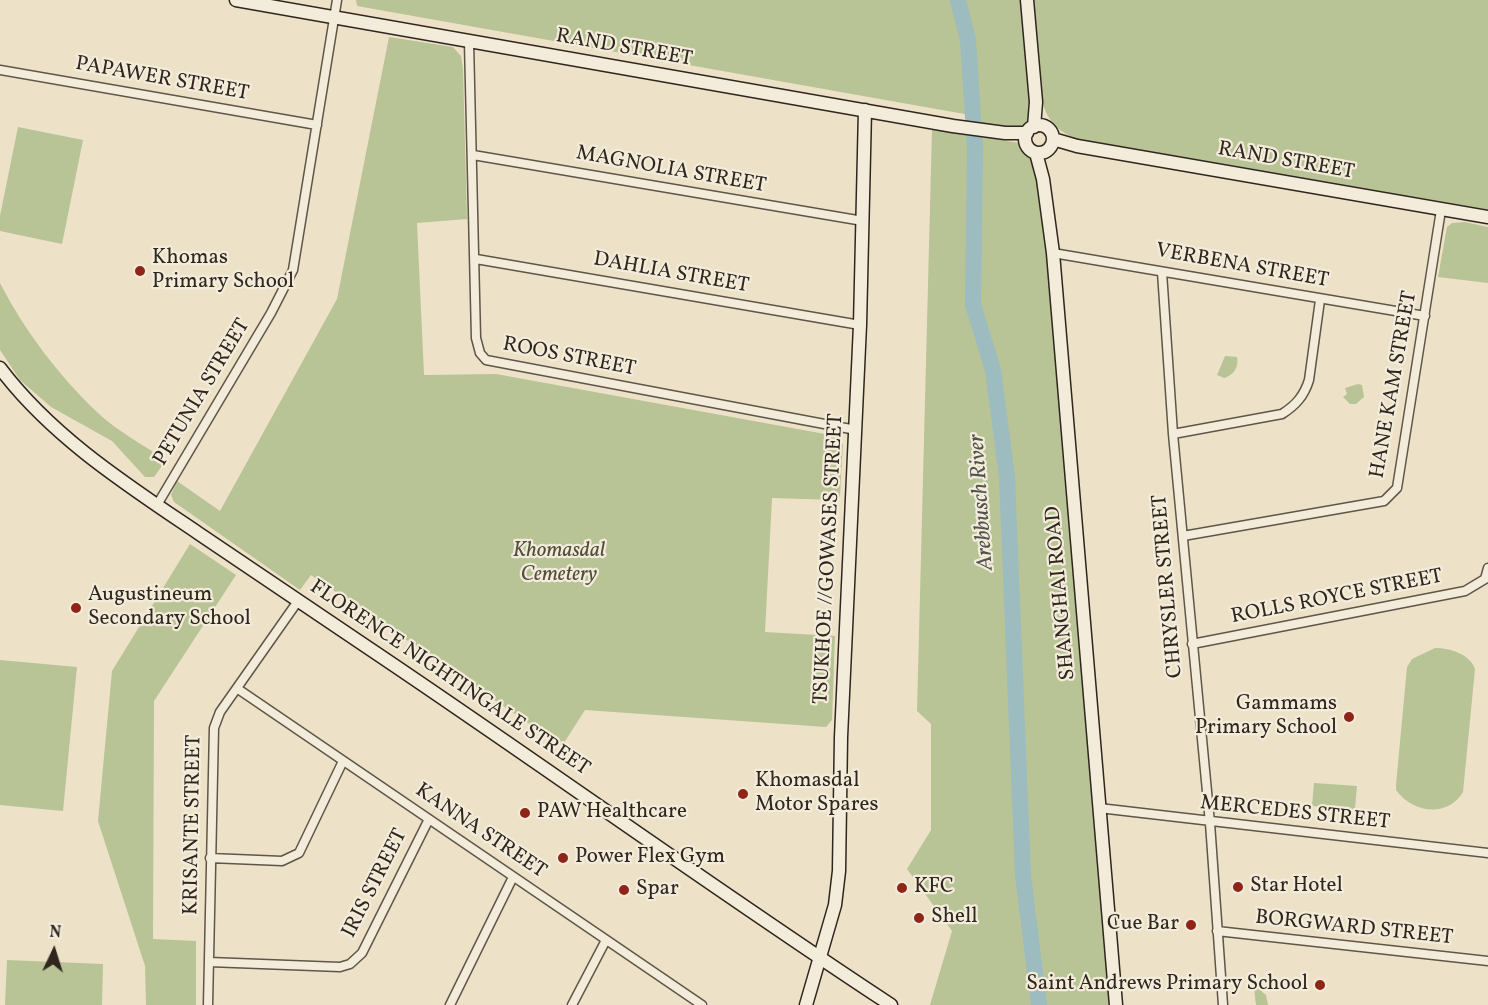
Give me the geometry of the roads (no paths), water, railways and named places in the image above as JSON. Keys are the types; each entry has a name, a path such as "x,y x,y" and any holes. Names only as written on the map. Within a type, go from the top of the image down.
{"street":[{"name":"RAND STREET","path":"237,0 954,126 1003,133 1033,132"},
{"name":"PETUNIA STREET","path":"157,506 271,314 292,270 336,18 337,0"},
{"path":"1026,0 1036,102 1033,132 1047,148"},
{"name":"ROOS STREET","path":"469,42 476,259 476,338 480,353 486,360 856,430"},
{"name":"PAPAWER STREET","path":"0,70 317,125"},
{"name":"TSUKHOE //GOWASES STREET","path":"806,1005 821,960 835,905 839,871 841,737 856,430 865,110"},
{"path":"1033,132 1047,148"},
{"name":"RAND STREET","path":"1047,148 1077,146 1488,217"},
{"name":"SHANGHAI ROAD","path":"1047,148 1042,179 1053,253 1116,1005"},
{"name":"MAGNOLIA STREET","path":"473,155 863,221"},
{"name":"HANE KAM STREET","path":"1183,536 1384,501 1392,495 1397,488 1441,210"},
{"name":"VERBENA STREET","path":"1053,253 1425,316"},
{"name":"DAHLIA STREET","path":"476,259 860,325"},
{"name":"CHRYSLER STREET","path":"1162,272 1173,434 1210,823 1223,1005"},
{"path":"1173,434 1282,414 1291,408 1306,391 1309,380 1320,300"},
{"name":"FLORENCE NIGHTINGALE STREET","path":"0,368 20,393 61,434 157,506 506,740 821,960 891,1005"},
{"name":"ROLLS ROYCE STREET","path":"1192,644 1465,591 1485,579 1488,567"},
{"name":"KRISANTE STREET","path":"208,1005 214,728 220,712 298,601"},
{"name":"KANNA STREET","path":"238,689 697,1004"},
{"path":"210,858 282,861 299,853 343,761"},
{"name":"MERCEDES STREET","path":"1099,808 1210,823 1488,853"},
{"name":"IRIS STREET","path":"208,962 340,967 350,964 362,953 429,819"},
{"path":"450,1005 513,877"},
{"name":"BORGWARD STREET","path":"1216,931 1488,961"},
{"path":"572,1005 606,940"}],"waterway":[{"name":"Arebbusch River","path":"958,0 968,40 975,149 973,305 993,370 1007,477 1023,875 1039,1005"}],"place":[{"name":"Khomas Primary School","path":"140,271"},
{"name":"Augustineum Secondary School","path":"76,608"},
{"name":"Gammams Primary School","path":"1349,717"},
{"name":"Khomasdal Motor Spares","path":"743,794"},
{"name":"PAW Healthcare","path":"525,813"},
{"name":"Power Flex Gym","path":"563,858"},
{"name":"Star Hotel","path":"1238,887"},
{"name":"KFC","path":"902,888"},
{"name":"Spar","path":"624,890"},
{"name":"Shell","path":"919,918"},
{"name":"Cue Bar","path":"1191,925"},
{"name":"Saint Andrews Primary School","path":"1320,985"}],"park label":[{"name":"Khomasdal Cemetery","path":"559,564"}]}
